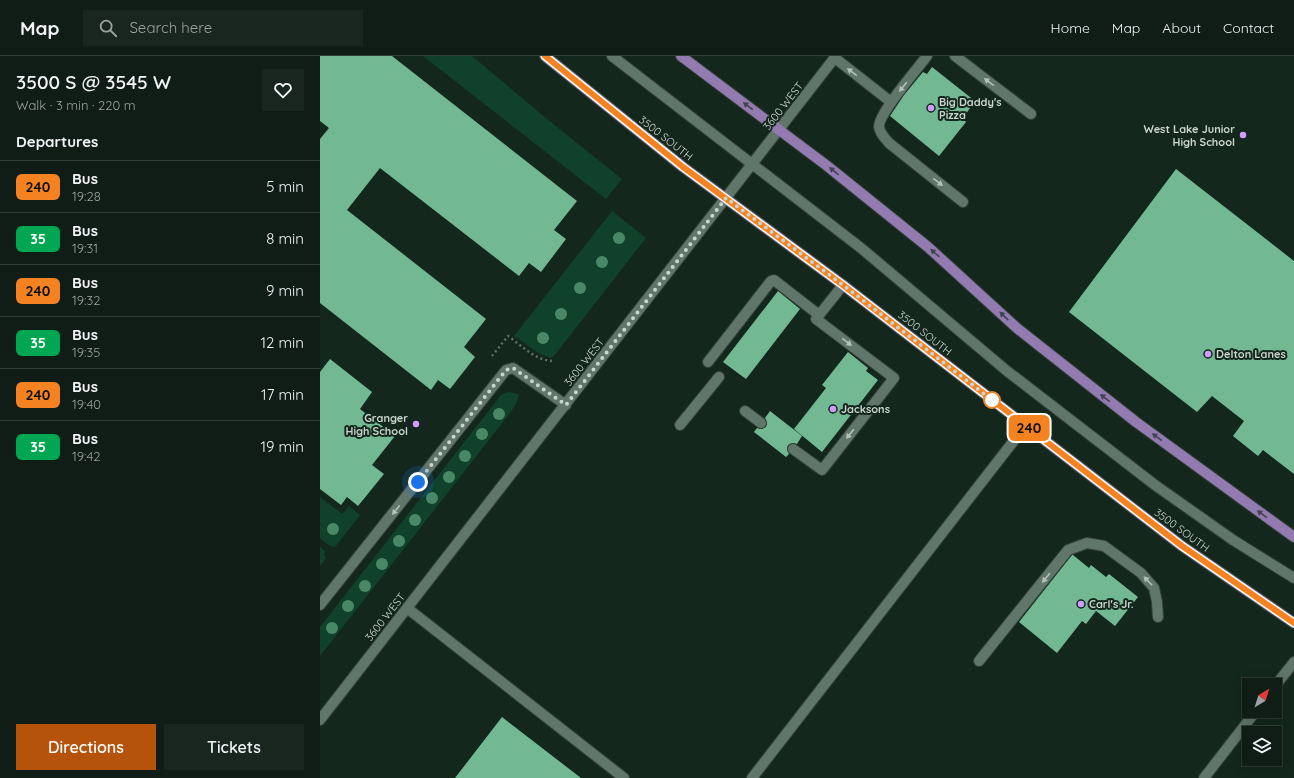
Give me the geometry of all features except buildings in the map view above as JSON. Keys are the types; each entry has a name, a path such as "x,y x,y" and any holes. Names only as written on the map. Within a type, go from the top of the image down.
{"main road":[{"name":"3500 SOUTH","path":"545,56 683,167 843,285 1182,546 1294,623"},
{"path":"681,56 826,165 928,248 1018,329 1136,422 1294,537"}],"street":[{"path":"612,56 861,248 1007,370 1131,466 1233,540 1294,578"},
{"path":"927,56 891,102 880,120 879,127 882,135 889,143 963,202"},
{"path":"955,56 1031,114"},
{"name":"3600 WEST","path":"321,715 566,405 835,57"},
{"path":"835,57 891,102"},
{"path":"708,362 771,281 774,280 894,378 822,470 793,449"},
{"path":"818,317 843,285"},
{"path":"320,605 506,370 513,368 566,405"},
{"path":"680,425 719,377"},
{"path":"745,411 761,423"},
{"path":"752,778 1026,426"},
{"path":"979,661 1068,550 1087,543 1104,546 1140,573 1154,588 1158,602 1158,617"},
{"path":"407,608 624,778"},
{"path":"1281,678 1294,662"},
{"path":"1204,778 1251,718"}],"green space":[{"path":"423,56 472,56 622,179 606,199"},
{"path":"612,211 646,238 554,356 551,358 540,354 514,336"},
{"path":"508,392 519,395 516,404 510,413 320,656 320,627 501,395"},
{"path":"320,497 342,514 349,506 360,515 335,547 329,545 320,538"},
{"path":"320,547 325,551 324,555 326,558 320,566"}],"bus line":[{"name":"240","path":"545,56 683,167 843,285 1182,546 1294,623"}],"place":[{"name":"Big Daddy's Pizza","path":"931,108"},
{"name":"West Lake Junior High School","path":"1243,135"},
{"name":"Delton Lanes","path":"1208,354"},
{"name":"Jacksons","path":"833,409"},
{"name":"Granger High School","path":"416,424"},
{"name":"Carl's Jr.","path":"1081,604"}],"route":[{"path":"418,482 506,370 513,368 566,405 726,198 843,285 992,400"}]}
